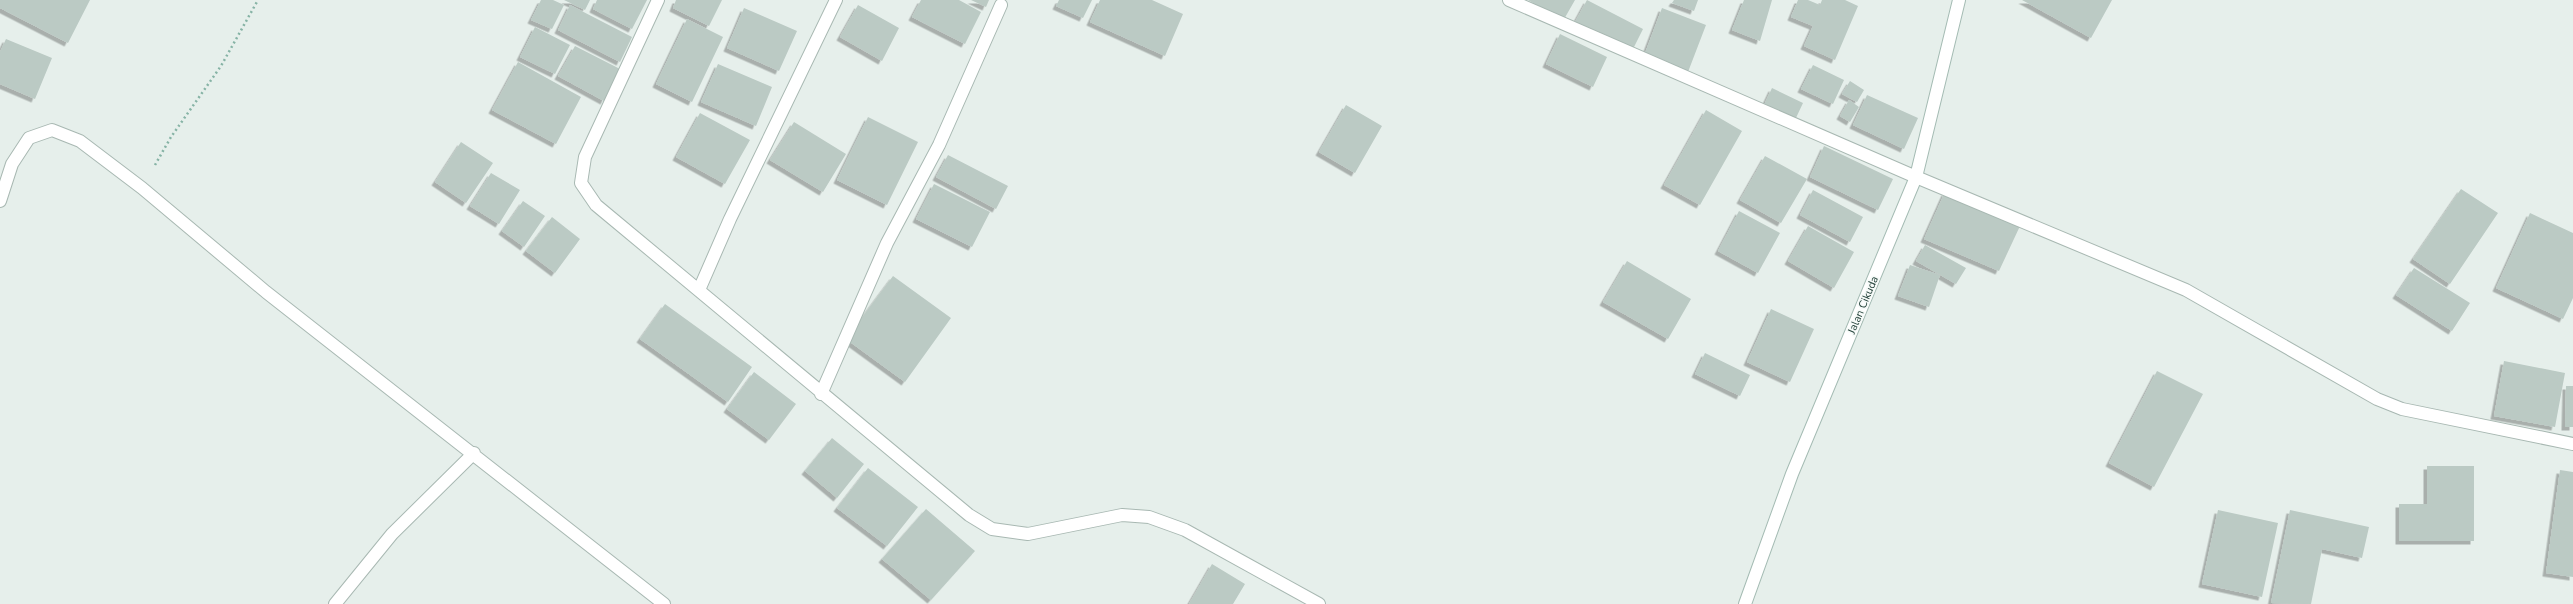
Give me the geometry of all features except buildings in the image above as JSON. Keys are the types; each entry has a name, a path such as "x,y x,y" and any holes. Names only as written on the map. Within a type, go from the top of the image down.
{"street":[{"path":"658,0 585,157 581,183 596,205 969,516 992,529 1028,534 1122,515 1149,517 1185,530 1320,604"},
{"path":"699,290 730,219 836,0"},
{"path":"1509,0 1916,177 2186,290 2377,399 2402,409 2573,444"},
{"name":"Jalan Cikuda","path":"1745,604 1792,474 1916,177 1959,0"},
{"path":"822,394 887,243 939,145 1001,5"},
{"path":"0,201 12,164 29,138 52,130 80,141 142,188 266,292 474,453 664,604"},
{"path":"335,604 392,534 474,453"}],"path":[{"path":"142,188 171,136 220,66 258,0"}]}
